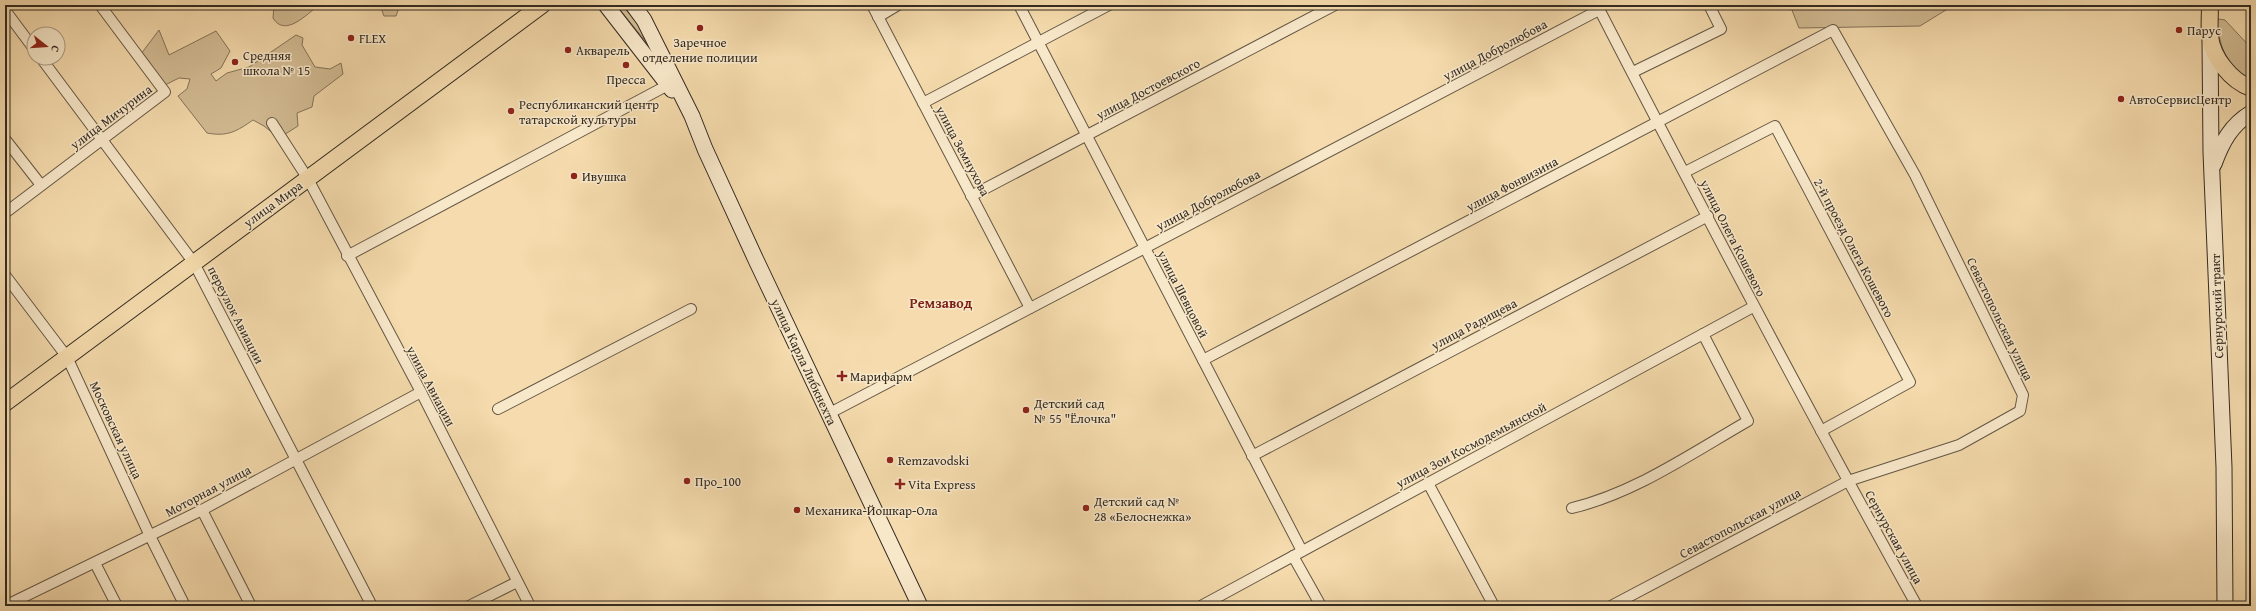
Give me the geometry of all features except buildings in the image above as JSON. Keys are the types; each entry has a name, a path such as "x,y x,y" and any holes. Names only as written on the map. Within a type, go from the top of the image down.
{"main road":[{"name":"улица Мира","path":"5,403 542,5"},
{"name":"улица Карла Либкнехта","path":"606,5 692,116"},
{"name":"улица Карла Либкнехта","path":"633,5 644,20 692,116 705,149 828,414 920,606"},
{"name":"Сернурский тракт","path":"2210,5 2212,169 2224,467 2225,606"},
{"path":"2210,38 2216,54 2231,75 2239,82 2251,88"},
{"path":"2212,169 2228,133 2236,123 2251,113"}],"street":[{"name":"улица Мичурина","path":"5,213 165,92 100,5"},
{"name":"улица Земнухова","path":"872,5 1030,308"},
{"path":"878,17 898,5"},
{"name":"улица Шевцовой","path":"1019,5 1252,456 1321,606"},
{"path":"923,103 1109,5"},
{"name":"улица Достоевского","path":"972,196 1335,5"},
{"path":"1632,72 1721,29 1709,5"},
{"name":"улица Олега Кошевого","path":"1598,8 1708,216 1753,307 1848,481"},
{"name":"улица Добролюбова","path":"828,414 1598,8"},
{"path":"5,10 26,38"},
{"name":"улица Фонвизина","path":"1203,360 1833,30"},
{"name":"Севастопольская улица","path":"1611,606 1848,481 1959,445 2020,411 2023,395 1915,175 1833,30"},
{"name":"переулок Авиации","path":"47,66 194,262 372,606"},
{"path":"347,256 668,84"},
{"name":"улица Авиации","path":"272,123 308,179 347,256 421,392 530,606"},
{"name":"2-й проезд Олега Кошевого","path":"1685,172 1775,126 1910,382 1821,431"},
{"path":"5,139 41,185"},
{"name":"улица Радищева","path":"1252,456 1708,216"},
{"name":"Московская улица","path":"5,275 68,356 150,536 185,606"},
{"name":"улица Зои Космодемьянской","path":"1201,606 1753,307"},
{"path":"498,409 691,309"},
{"path":"1572,508 1598,502 1647,478 1748,421 1703,334"},
{"name":"Моторная улица","path":"5,606 202,510 295,458 421,392"},
{"name":"Сернурская улица","path":"1848,481 1917,606"},
{"path":"1428,483 1494,606"},
{"path":"202,510 251,606"},
{"path":"95,563 117,606"},
{"path":"469,606 517,582"}],"shaded area":[{"path":"274,5 319,5 296,22 284,26 278,24 273,18"},
{"path":"380,5 400,5 396,16 384,16"},
{"path":"616,5 622,5 645,33 652,49"},
{"path":"1790,5 1954,5 1920,26 1799,28"},
{"path":"2219,19 2225,20 2251,48 2251,80 2236,70 2226,56 2220,40 2216,22"},
{"path":"159,30 169,55 216,31 230,51 221,68 211,74 216,81 227,73 249,67 296,35 303,38 302,45 315,67 330,69 341,63 343,74 314,96 312,107 297,113 298,126 279,138 264,126 253,120 227,134 207,133 178,96 187,89 190,79 179,78 163,86 141,54"}],"place":[{"name":"Заречное отделение полиции","path":"700,28"},
{"name":"Парус","path":"2179,30"},
{"name":"FLEX","path":"351,38"},
{"name":"Акварель","path":"568,50"},
{"name":"Средняя школа № 15","path":"235,62"},
{"name":"Пресса","path":"626,65"},
{"name":"АвтоСервисЦентр","path":"2121,99"},
{"name":"Республиканский центр татарской культуры","path":"511,111"},
{"name":"Ивушка","path":"574,176"},
{"name":"Марифарм","path":"842,376"},
{"name":"Детский сад № 55 \"Ёлочка\"","path":"1026,410"},
{"name":"Remzavodski","path":"890,460"},
{"name":"Про_100","path":"687,481"},
{"name":"Vita Express","path":"900,484"},
{"name":"Детский сад № 28 «Белоснежка»","path":"1086,508"},
{"name":"Механика-Йошкар-Ола","path":"797,510"}],"district":[{"name":"Ремзавод","path":"941,303"}]}
